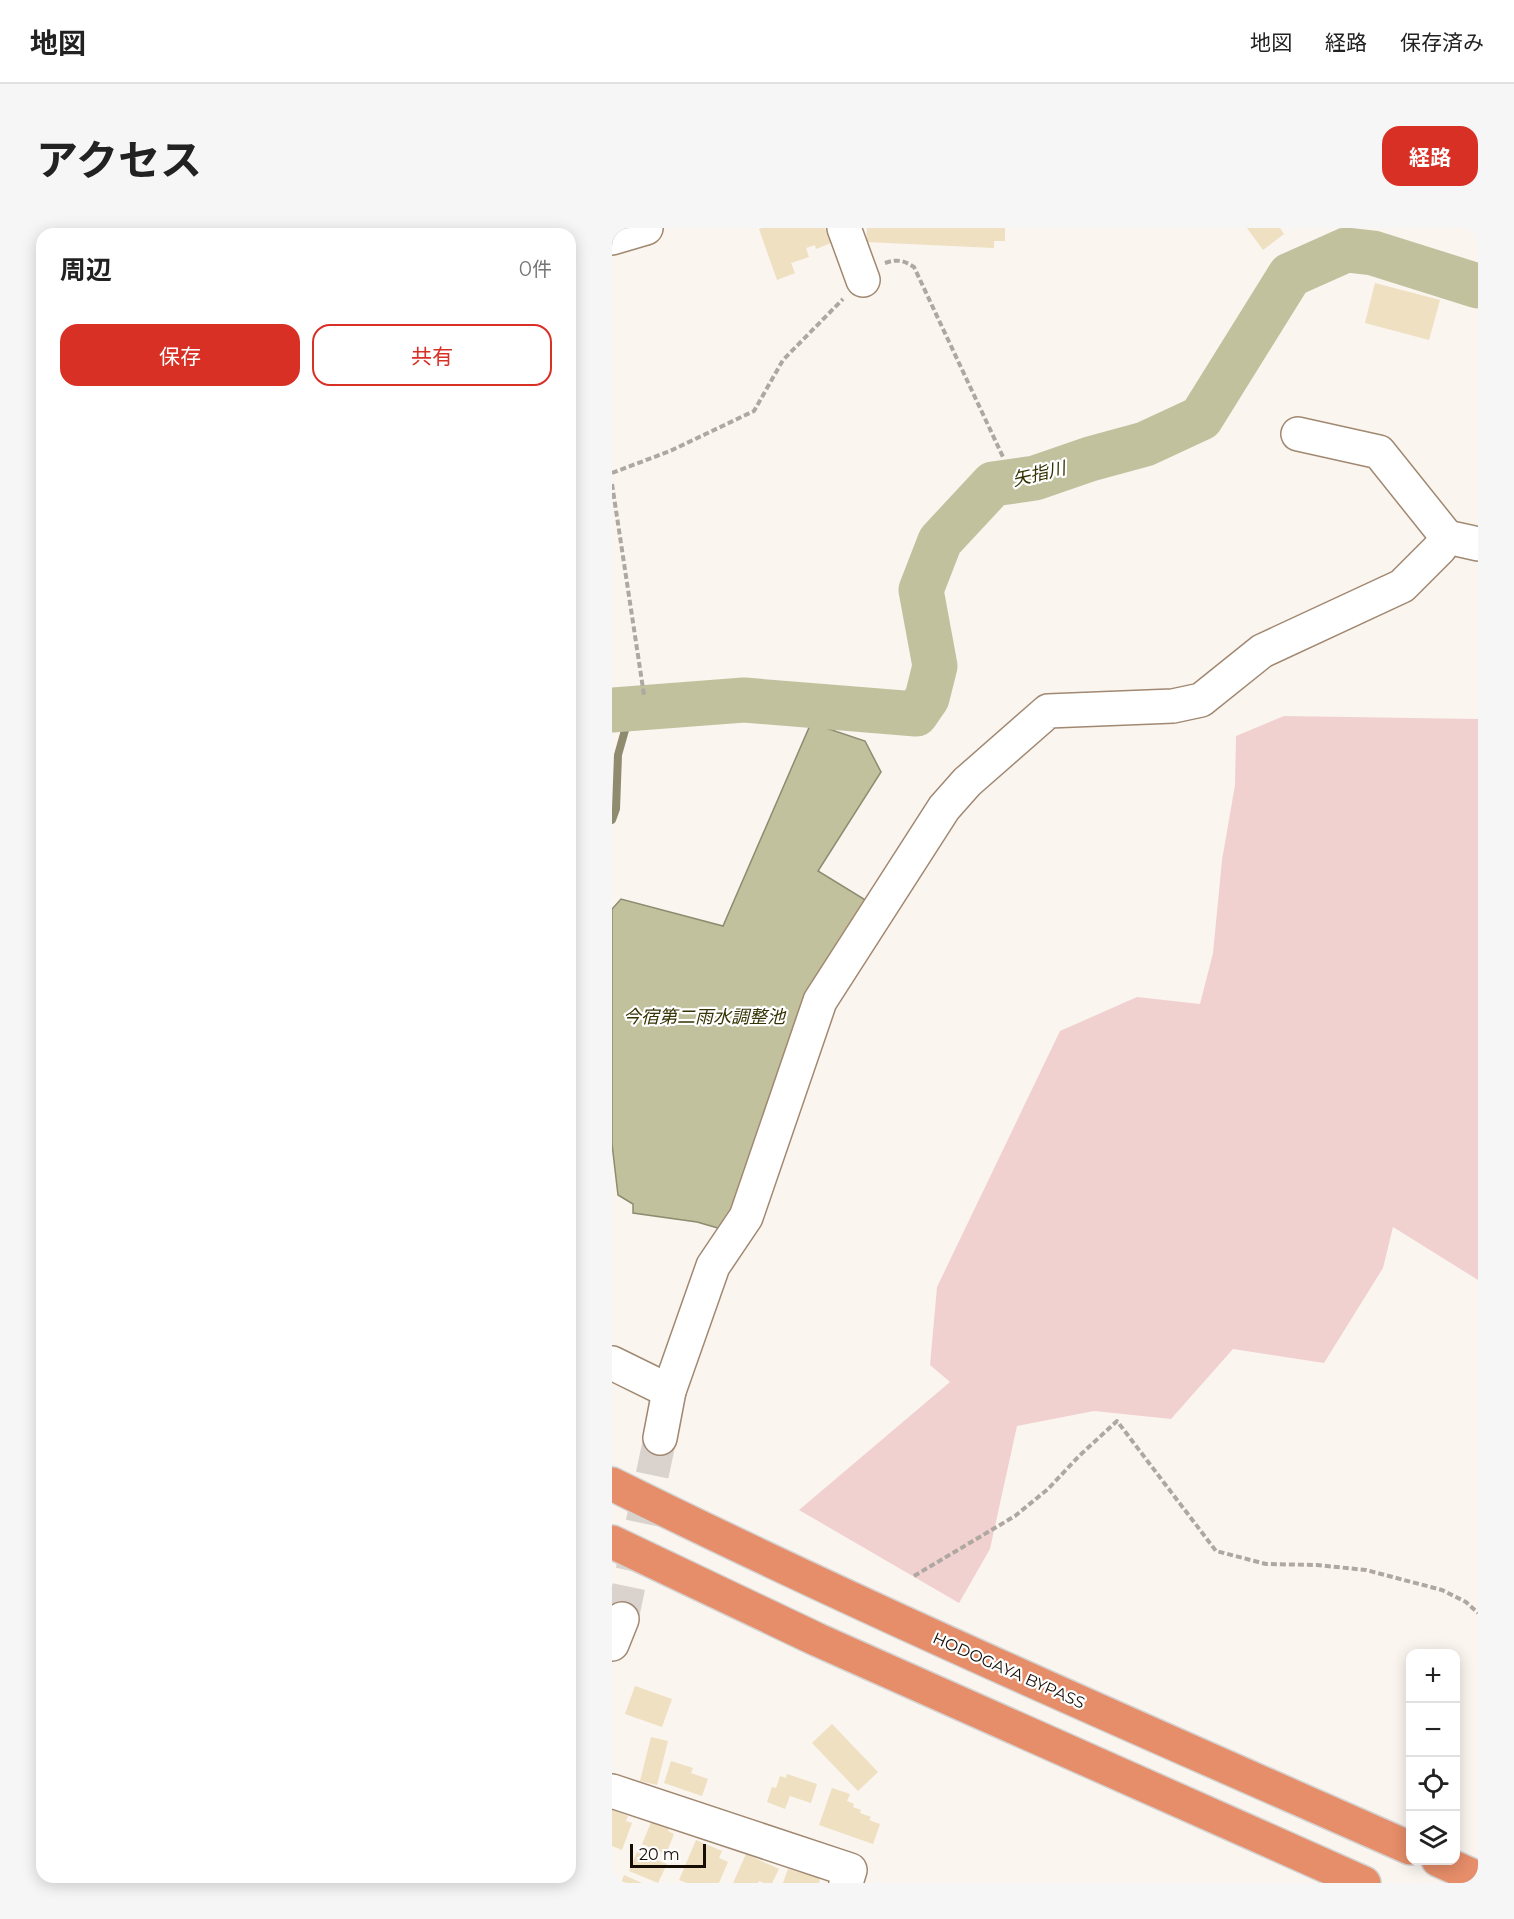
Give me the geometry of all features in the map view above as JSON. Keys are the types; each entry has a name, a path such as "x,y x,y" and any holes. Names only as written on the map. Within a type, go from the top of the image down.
{"highway":[{"name":"HODOGAYA BYPASS","path":"612,1484 919,1630 1406,1846"},
{"path":"612,1542 829,1645 1364,1883"},
{"path":"1449,1865 1478,1878"}],"street":[{"path":"612,238 646,228"},
{"path":"844,228 863,280"},
{"path":"660,1438 669,1391 712,1266 746,1217 820,1001 944,808 959,791 1048,711 1173,706 1201,700 1262,651 1402,586 1440,548 1463,540 1379,452 1298,434"},
{"path":"612,1363 669,1391"},
{"path":"612,1791 850,1869 846,1883"}],"path":[{"path":"612,473 670,451 754,411 783,360 863,280 879,266 895,260 905,261 914,267 1004,457"},
{"path":"612,484 644,695"},
{"path":"914,1576 1015,1516 1048,1489 1117,1421 1216,1551 1266,1564 1317,1565 1366,1570 1442,1590 1466,1602 1478,1613"}],"shaded area":[{"path":"1284,716 1478,719 1478,1280 1393,1227 1383,1268 1324,1363 1233,1349 1171,1419 1094,1411 1017,1426 990,1549 959,1603 799,1510 950,1382 930,1365 937,1287 1060,1031 1137,997 1200,1004 1213,953 1222,860 1235,785 1236,736"}],"water":[{"name":"今宿第二雨水調整池","path":"811,723 865,741 881,772 818,871 872,904 725,1230 697,1222 633,1213 633,1204 618,1195 612,1144 612,909 621,899 723,926"}],"building":[{"path":"825,228 831,243 816,249 815,245 806,248 809,257 791,263 795,273 777,280 759,229"},
{"path":"867,228 1005,228 1005,241 994,241 994,248 866,242"},
{"path":"1247,228 1280,228 1284,234 1263,250"},
{"path":"1375,283 1440,300 1429,340 1365,323"},
{"path":"635,1686 672,1699 662,1727 625,1714"},
{"path":"832,1724 878,1772 858,1791 812,1743"},
{"path":"651,1737 668,1741 657,1785 640,1781"},
{"path":"671,1761 693,1768 691,1773 708,1779 702,1796 664,1783"},
{"path":"787,1774 817,1784 811,1803 790,1796 785,1809 767,1802 772,1787 776,1788 780,1776 786,1778"},
{"path":"832,1788 850,1794 847,1801 854,1804 853,1807 861,1810 860,1813 871,1817 869,1820 880,1824 873,1844 819,1825"},
{"path":"612,1810 628,1816 626,1821 632,1823 622,1850 612,1846"},
{"path":"652,1820 669,1828 668,1831 674,1834 666,1854 642,1844"},
{"path":"696,1840 722,1851 719,1858 728,1862 719,1883 687,1883 679,1880"},
{"path":"637,1852 667,1864 658,1883 629,1871"},
{"path":"746,1854 779,1869 772,1883 759,1881 758,1883 733,1883"},
{"path":"788,1869 820,1878 819,1883 783,1883"},
{"path":"624,1875 642,1883 621,1883"}],"waterway":[{"name":"矢指川","path":"612,710 744,700 916,714 927,698 935,666 921,590 940,541 993,484 1035,478 1090,459 1145,444 1201,418 1290,275 1346,250 1373,253 1478,286"},
{"path":"612,820 616,809 618,755 631,709"}],"tunnel":[{"path":"622,1619 660,1438"}]}
